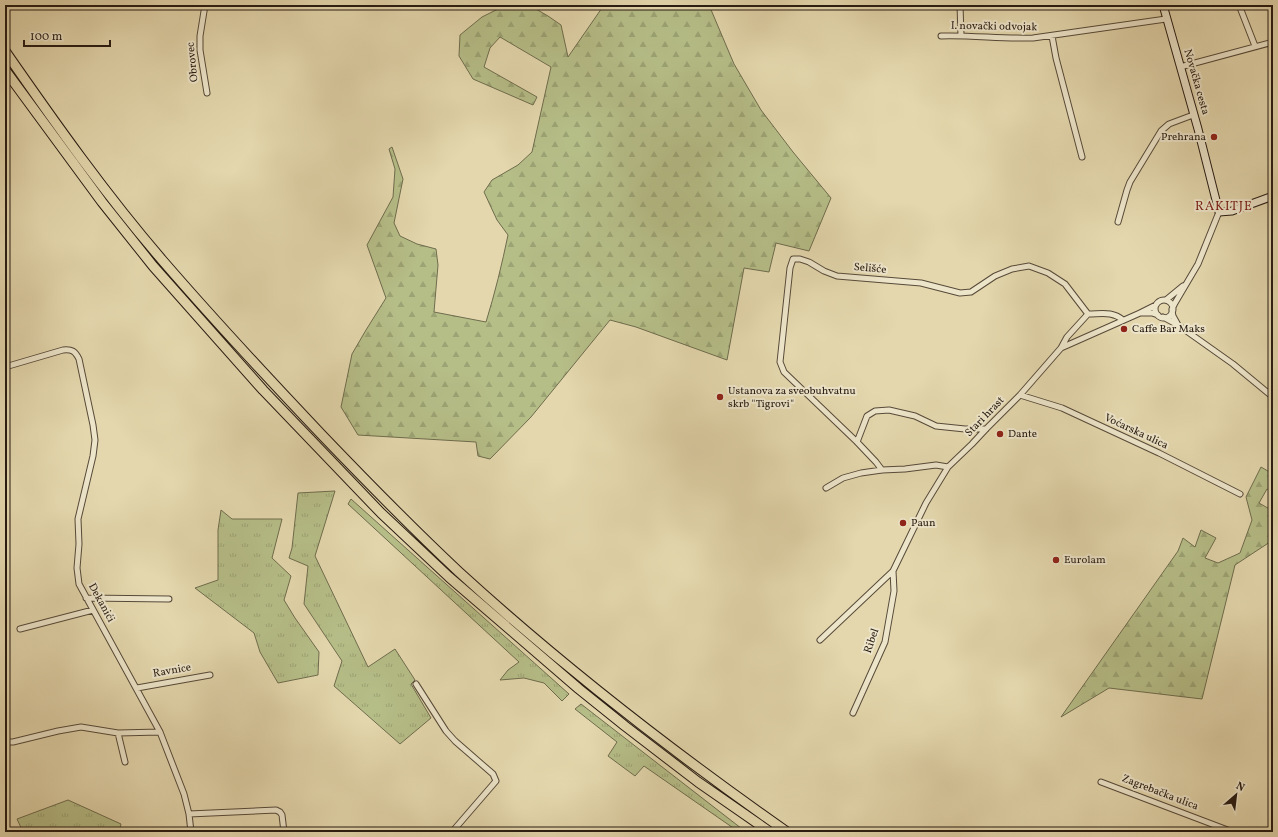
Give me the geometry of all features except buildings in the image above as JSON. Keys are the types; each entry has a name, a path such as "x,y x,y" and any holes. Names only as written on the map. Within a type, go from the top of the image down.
{"highway":[{"path":"5,51 78,153 162,259 271,382 394,510 460,572 530,634 591,685 683,757 787,832"},
{"path":"5,70 88,183 153,266 263,390 381,513 449,577 579,689 698,782 770,832"}],"street":[{"name":"Obrovec","path":"205,5 200,36 200,50 207,93"},
{"path":"960,5 961,35"},
{"name":"Novačka cesta","path":"1163,5 1219,212"},
{"path":"1239,5 1255,46"},
{"name":"I. novački odvojak","path":"941,36 961,35 1011,39 1033,38 1166,19"},
{"path":"1052,36 1056,58 1082,157"},
{"path":"1180,67 1273,42"},
{"path":"1118,222 1130,182 1162,131 1169,124 1194,115"},
{"path":"1161,316 1169,316 1198,264 1219,212 1232,211 1273,196"},
{"name":"Selišće","path":"857,442 784,372 780,362 790,268 793,259 800,259 809,262 824,271 837,276 922,283 960,293 972,292 995,276 1029,266 1048,273 1065,284 1088,314"},
{"path":"1190,278 1180,289 1166,300 1160,301 1156,304 1155,310 1161,316 1233,364 1273,397"},
{"path":"1166,300 1171,303 1173,316 1178,326"},
{"name":"Stari hrast","path":"948,467 1020,395 1061,348 1140,313 1156,304"},
{"path":"1061,348 1067,337 1088,314 1110,313 1117,315 1123,320"},
{"name":"Stari hrast","path":"1140,313 1152,313 1161,316"},
{"name":"Dekanići","path":"5,367 70,349 76,352 79,359 95,440 93,456 78,519 79,544 77,568 79,584 160,732 184,794 189,814 191,832"},
{"name":"Voćarska ulica","path":"1020,395 1062,408 1159,453 1240,494"},
{"path":"882,470 857,442 868,416 875,411 889,410 915,416 936,426 965,429 986,429"},
{"path":"826,488 842,478 861,473 882,470 905,470 936,465 948,467"},
{"name":"Ribel","path":"820,640 893,571 926,502 948,467"},
{"name":"Ribel","path":"853,713 884,642 894,591 893,571"},
{"path":"86,598 170,599"},
{"path":"20,629 93,610"},
{"name":"Ravnice","path":"137,688 210,675"},
{"path":"416,684 446,731 455,741 493,774 496,781 452,832"},
{"path":"5,742 12,742 58,731 81,728 118,733 160,732"},
{"path":"118,733 125,762"},
{"name":"Zagrebačka ulica","path":"1101,782 1234,832"},
{"path":"189,814 276,810 282,815 284,832"}],"green space":[{"path":"506,5 529,5 561,25 568,57 604,5 709,5 734,64 761,110 831,198 809,251 776,243 769,272 744,268 727,360 636,327 610,320 531,417 490,459 478,456 476,442 358,435 341,407 352,354 386,298 367,245 393,197 395,169 389,149 392,147 403,179 394,223 400,236 417,244 436,249 438,265 434,312 486,322 508,235 497,220 484,192 492,180 518,165 532,152 551,67 500,37 490,48 484,67 537,97 533,105 473,79 459,56 460,35 482,17"},
{"path":"1261,467 1273,474 1273,492 1267,489 1259,503 1273,511 1273,540 1235,565 1202,699 1109,688 1061,717 1178,551 1183,538 1195,547 1201,530 1216,538 1205,558 1218,563 1240,553 1252,520 1246,497"},
{"path":"335,491 315,556 368,667 395,649 415,680 411,684 431,718 400,744 334,686 342,661 304,604 308,566 289,558 292,548 298,493"},
{"path":"351,499 569,694 562,701 544,683 524,678 500,680 508,670 519,662 348,504"},
{"path":"221,510 232,519 282,519 272,558 291,576 284,600 319,652 318,675 278,683 260,652 254,633 195,588 218,580 218,530"},
{"path":"581,704 746,832 739,832 644,766 635,776 608,756 617,742 575,709"},
{"path":"68,800 121,824 119,832 23,832 17,819"}],"place":[{"name":"Prehrana","path":"1214,137"},
{"name":"Caffe Bar Maks","path":"1124,329"},
{"name":"Ustanova za sveobuhvatnu skrb \"Tigrovi\"","path":"720,397"},
{"name":"Dante","path":"1000,434"},
{"name":"Paun","path":"903,523"},
{"name":"Eurolam","path":"1056,560"}],"district":[{"name":"RAKITJE","path":"1224,207"}]}
